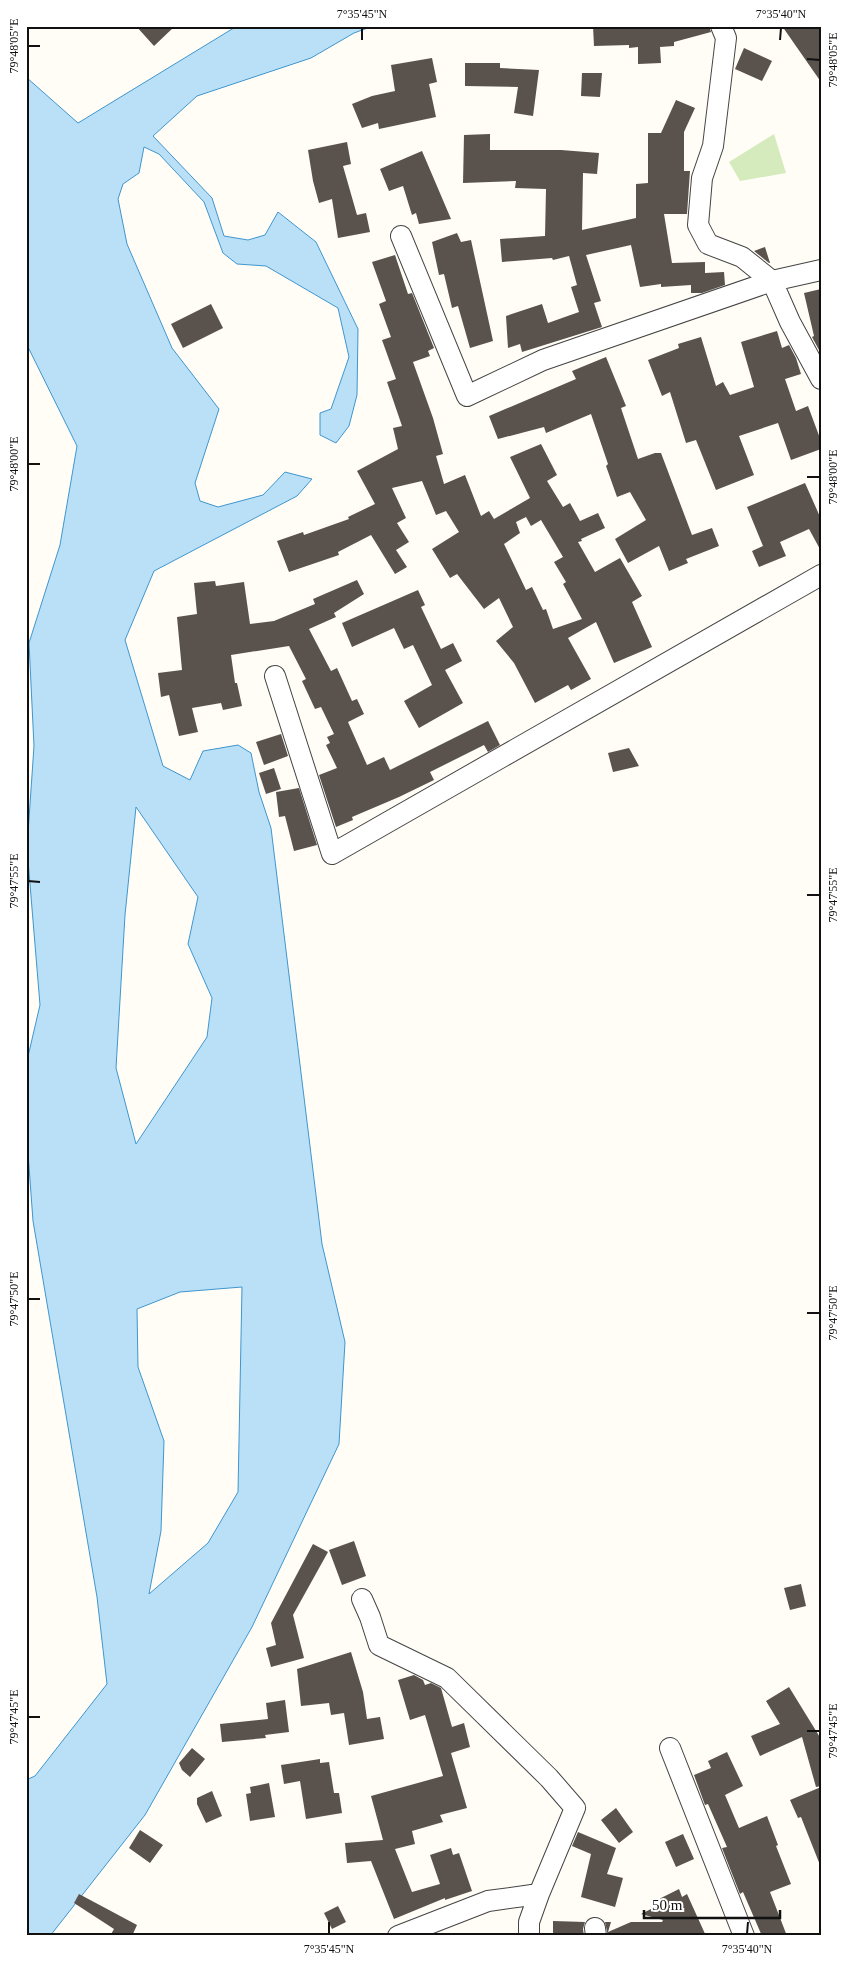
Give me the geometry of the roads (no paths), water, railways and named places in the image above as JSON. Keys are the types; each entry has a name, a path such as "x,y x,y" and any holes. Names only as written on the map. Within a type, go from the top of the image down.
{"street":[{"path":"721,26 726,38 713,146 702,178 698,225 708,244 742,257 772,281 790,322 821,379"},
{"path":"401,236 467,396 543,360 772,281 821,270"},
{"path":"275,676 332,854 821,575"},
{"path":"362,1599 379,1645 447,1678 549,1778 576,1808 539,1894 530,1922 529,1936"},
{"path":"670,1748 744,1936"},
{"path":"398,1936 488,1901 539,1894"}],"water":[{"path":"237,26 373,26 354,33 311,58 197,96 153,136 212,198 224,236 248,240 265,235 278,212 316,242 358,329 357,395 349,426 336,443 320,435 320,413 331,409 349,357 338,308 266,266 237,264 223,253 204,202 159,154 144,147 139,173 123,184 118,199 127,244 172,348 219,409 195,483 200,501 218,507 263,495 285,472 312,479 297,496 154,571 125,640 163,766 190,780 203,751 238,745 251,753 259,792 271,828 322,1244 345,1342 339,1444 252,1627 145,1815 50,1936 26,1936 26,1780 35,1776 107,1684 97,1597 33,1221 26,1126 26,1065 40,1005 27,848 34,746 29,643 60,545 77,446 26,343 26,77 78,123","holes":["136,807 198,897 188,944 212,998 207,1037 136,1144 116,1068 125,915","242,1287 238,1492 208,1543 149,1594 161,1531 164,1441 138,1367 137,1309 180,1292"]}]}
